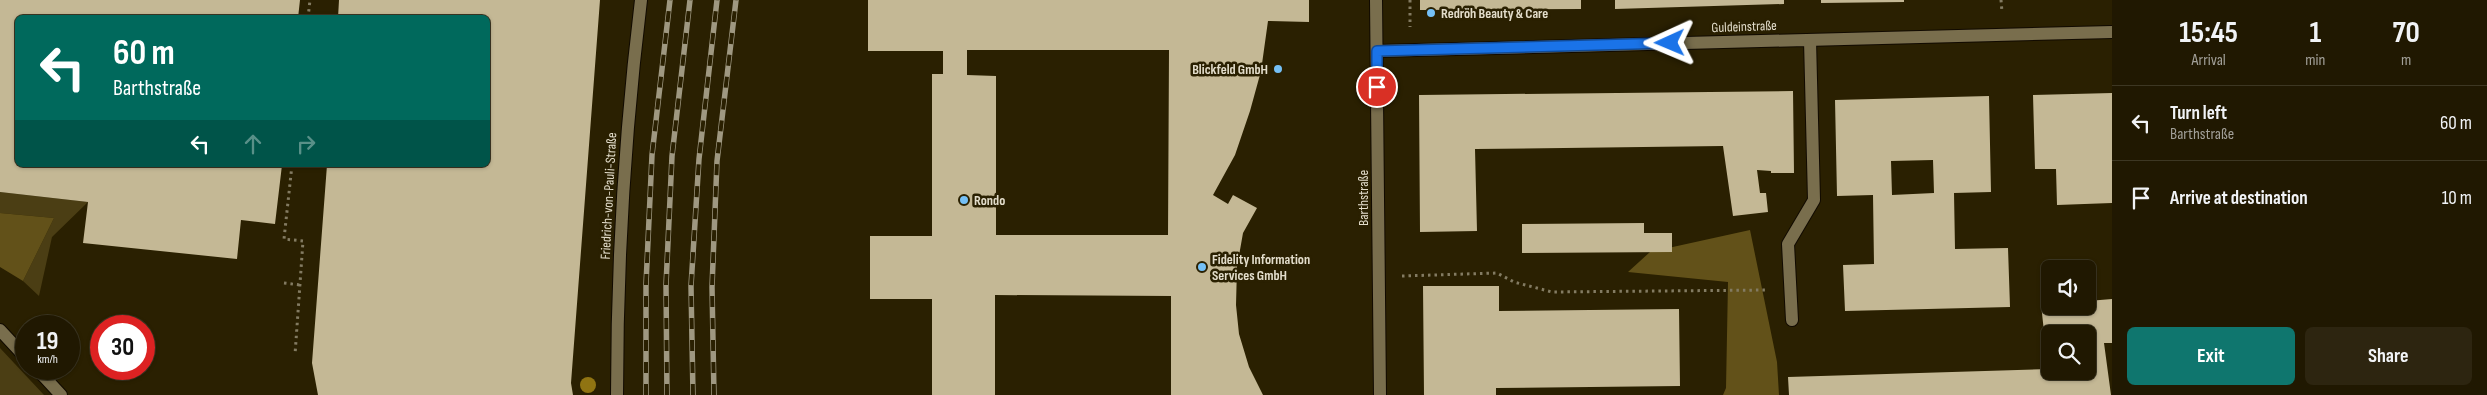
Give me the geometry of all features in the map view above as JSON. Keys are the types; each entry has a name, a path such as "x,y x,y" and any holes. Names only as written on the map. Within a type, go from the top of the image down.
{"street":[{"name":"Friedrich-von-Pauli-Straße","path":"617,395 617,317 624,159 641,0"},
{"name":"Barthstraße","path":"1376,0 1380,395"},
{"name":"Guldeinstraße","path":"1377,51 2112,32"},
{"path":"1792,320 1788,244 1814,200 1810,40"},
{"path":"0,330 15,346"},
{"path":"47,380 61,395"}],"path":[{"path":"308,15 310,0"},
{"path":"292,167 284,239 303,241 295,355"},
{"path":"1379,277 1498,273 1514,282 1552,292 1790,290"},
{"path":"284,283 300,285"}],"shaded area":[{"path":"0,192 88,202 52,237 39,296 23,281 54,218 0,213"},
{"path":"0,213 54,218 23,281 0,267"},
{"path":"1750,230 1777,362 1779,395 1723,395 1726,388 1728,282 1628,272 1650,252"},
{"path":"0,348 15,364 15,380 30,380 44,395 0,395"}],"building":[{"path":"0,0 300,0 298,15 15,15 15,167 282,167 275,224 241,220 237,259 83,243 88,202 0,192"},
{"path":"339,0 600,0 571,383 573,395 318,395 312,363 327,167 490,167 490,15 338,15"},
{"name":"Rondo","path":"868,0 1309,0 1309,22 1268,21 1261,71 1250,111 1235,155 1213,195 1228,204 1233,195 1257,208 1243,233 1237,267 1236,305 1239,334 1249,367 1263,395 1171,395 1171,296 995,295 995,395 932,395 932,299 870,299 870,236 932,236 932,74 943,74 943,51 868,51","holes":["967,50 1169,50 1168,235 996,235 996,76 967,75"]},
{"path":"1420,0 1581,0 1581,9 1420,10"},
{"path":"1615,0 1784,0 1784,4 1615,9"},
{"path":"1821,0 1904,0 1904,2 1821,3"},
{"path":"1793,91 1794,173 1771,173 1771,171 1757,170 1760,193 1766,193 1768,212 1733,216 1723,146 1475,149 1477,231 1420,232 1419,95"},
{"path":"2112,93 2112,203 2057,205 2056,169 2035,169 2033,95"},
{"path":"1989,96 1991,192 1954,193 1955,249 2008,248 2010,307 1845,311 1843,265 1874,264 1873,195 1837,196 1835,100","holes":["1933,160 1934,193 1892,195 1891,161"]},
{"path":"1644,223 1644,233 1672,233 1672,252 1522,253 1522,224"},
{"path":"1423,286 1499,286 1499,311 1679,309 1680,386 1496,388 1496,395 1424,395"},
{"path":"2112,299 2112,343 2104,343 2111,395 1789,395 1788,377 2041,369 2041,380 2096,380 2096,325 2043,325 2042,315 2096,315 2096,300"}],"railway":[{"path":"646,395 646,284 652,155 670,0"},
{"path":"667,395 666,285 672,156 690,0"},
{"path":"693,395 691,286 699,159 717,0"},
{"path":"714,395 712,287 717,161 736,0"}],"place":[{"name":"Redröh Beauty & Care","path":"1431,13"},
{"name":"Blickfeld GmbH","path":"1278,69"},
{"name":"Rondo","path":"964,200"},
{"name":"Fidelity Information Services GmbH","path":"1202,267"}],"route":[{"path":"1377,87 1377,51 1670,43"}]}
